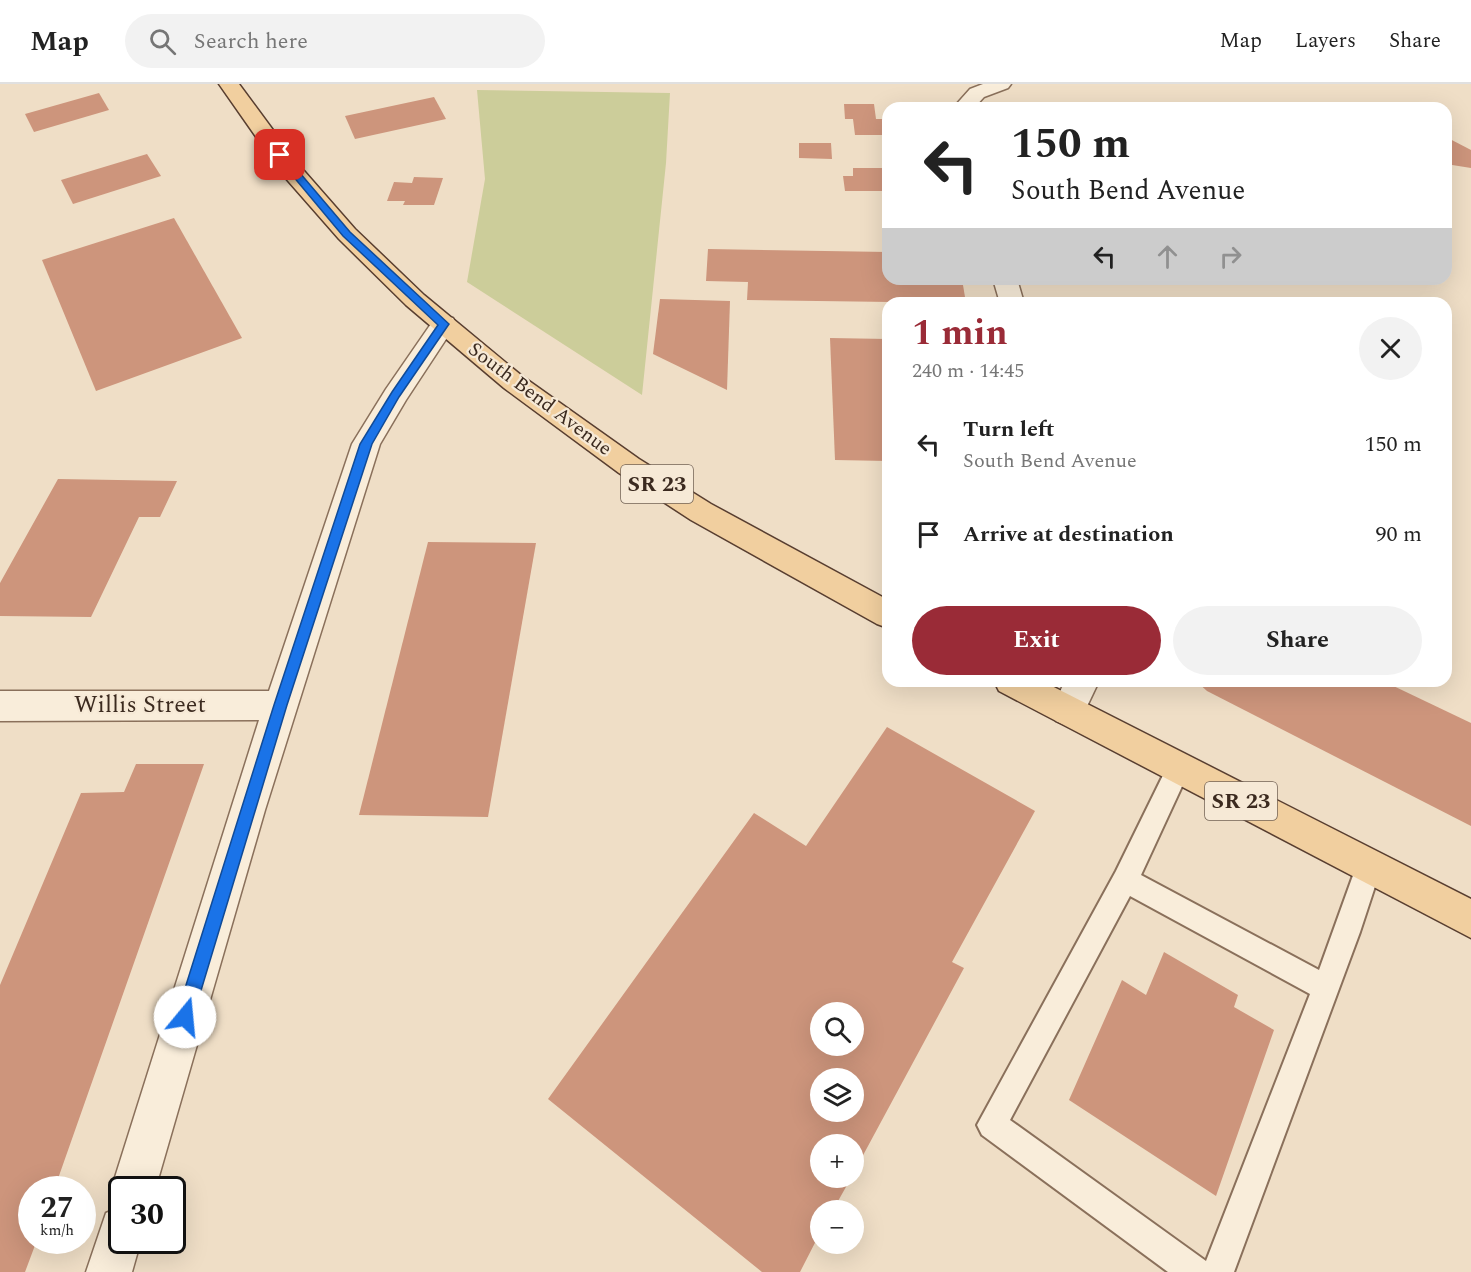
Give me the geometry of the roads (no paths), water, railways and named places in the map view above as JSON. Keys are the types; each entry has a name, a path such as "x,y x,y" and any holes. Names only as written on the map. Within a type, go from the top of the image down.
{"main road":[{"name":"South Bend Avenue","path":"229,84 290,169 346,234 444,324 545,406 629,466 701,512 882,612"},
{"name":"SR 23","path":"1037,687 1075,696 1178,770 1369,865 1471,919"}],"street":[{"path":"968,102 977,93 1001,84"},
{"path":"137,1176 280,705 366,444 395,395 444,324"},
{"name":"Willis Street","path":"0,706 280,705"},
{"path":"109,1272 114,1254"}],"lane":[{"path":"1178,770 1125,880 992,1125 1195,1272"},
{"path":"1218,1272 1324,987 1347,932 1369,865"},
{"path":"1125,880 1324,987"}]}
